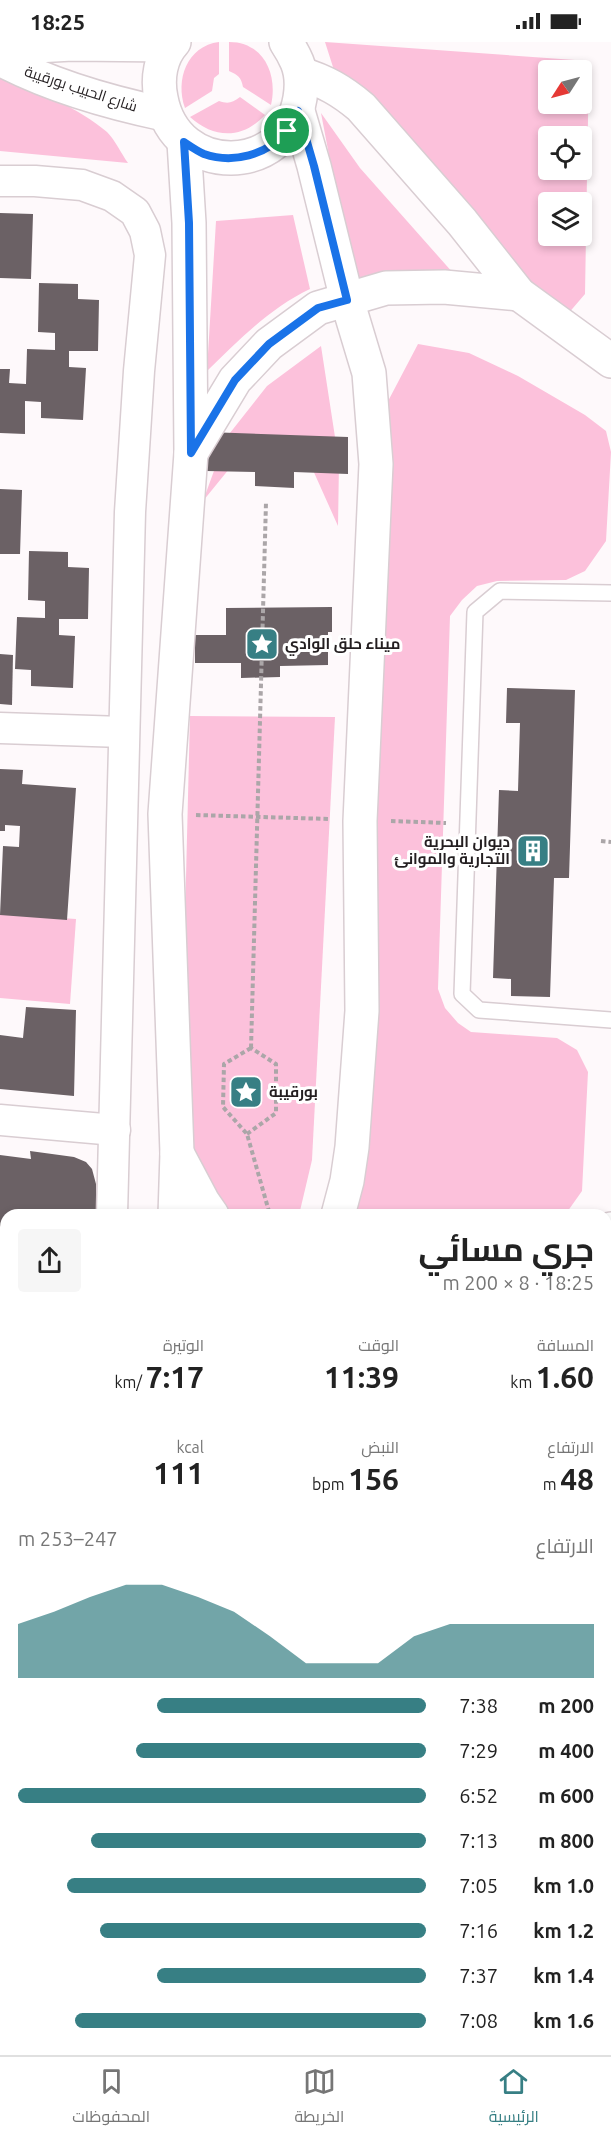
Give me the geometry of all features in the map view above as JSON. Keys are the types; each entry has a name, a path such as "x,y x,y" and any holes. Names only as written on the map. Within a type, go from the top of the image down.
{"main road":[{"name":"شارع الحبيب بورقيبة","path":"0,48 74,43 172,44"},
{"path":"172,44 162,63 158,83 164,114 184,142 204,154 226,159 249,156 270,147 287,131 298,111 302,88 295,55"},
{"path":"295,55 330,85 345,93 361,107 462,222 519,294 611,361"},
{"name":"شارع الحبيب بورقيبة","path":"0,58 46,81 134,108 164,114"},
{"path":"298,111 347,300 369,373 375,464 360,821 362,1011 352,1148 340,1209"},
{"path":"175,1209 177,1153 165,814 191,453 189,223 184,142"},
{"path":"191,453 235,380 269,344 318,308 386,288 444,287 519,294"},
{"path":"177,1153 208,1209"}],"street":[{"path":"0,181 82,185 112,196 135,212 145,231 150,255 130,512 112,1209"},
{"path":"0,728 123,732"},
{"path":"0,1120 115,1130"}],"lane":[{"path":"611,593 500,591 475,612 462,994 479,1010 611,1020"}],"path":[{"path":"251,1048 266,502"},
{"path":"601,841 611,842"},
{"path":"247,1134 276,1113 276,1064 251,1048"},
{"path":"251,1048 224,1064 223,1107 247,1134 268,1209"}],"shaded area":[{"path":"219,42 219,74 214,78 212,91 185,108 182,86 186,66 199,50"},
{"path":"229,42 241,43 251,48 266,62 272,82 271,105 243,87 239,77 229,71"},
{"path":"325,42 575,60 538,60 538,114 588,114 588,126 538,126 538,180 587,180 587,192 538,192 538,246 586,246 585,294 567,315 544,316 340,89"},
{"path":"0,78 42,93 84,115 107,132 128,163 0,151"},
{"path":"240,97 265,115 247,129 238,132 218,132 199,124 190,117 219,101 230,102"},
{"path":"321,113 360,168 469,291 359,282 336,192"},
{"path":"293,215 310,289 268,315 207,371 216,221"},
{"path":"418,344 469,353 518,376 585,415 606,431 611,452 606,541 585,571 566,580 497,581 477,586 450,616 438,989 445,1008 458,1023 471,1032 557,1038 577,1050 588,1072 582,1191 569,1209 349,1209 386,405"},
{"path":"321,346 339,463 338,526 312,468 238,458 203,501 226,438 267,386"},
{"path":"190,716 335,717 312,1160 300,1209 222,1209 202,1182 180,1120"},
{"path":"0,914 76,919 70,1004 0,998"}],"building":[{"path":"0,213 33,214 31,279 0,278"},
{"path":"39,283 78,284 78,299 99,300 98,351 69,351 69,367 86,368 83,420 41,418 41,402 25,401 25,434 0,433 0,369 10,369 9,383 26,384 27,349 55,350 55,333 38,332"},
{"path":"207,432 348,437 348,474 294,472 294,488 255,486 255,472 206,471"},
{"path":"0,489 22,490 20,554 0,554"},
{"path":"29,551 68,552 68,567 89,568 88,619 59,619 59,635 75,636 73,688 31,686 31,670 15,669 17,617 45,618 45,601 28,600"},
{"path":"332,607 332,632 328,632 328,665 280,666 280,677 241,678 241,663 195,663 195,635 226,635 226,608"},
{"path":"0,654 13,655 12,705 0,704"},
{"name":"ديوان البحرية التجارية والموانئ","path":"507,688 575,690 569,878 554,878 550,997 511,996 511,979 493,978 499,790 518,791 520,723 506,723"},
{"path":"0,769 23,770 22,784 76,788 67,920 0,915 3,846 19,847 20,826 5,825 5,831 0,831"},
{"path":"26,1007 76,1010 74,1096 0,1089 0,1035 23,1038"},
{"path":"30,1151 74,1157 86,1162 92,1169 96,1184 96,1209 0,1209 0,1155 31,1159"}],"place":[{"name":"ميناء حلق الوادي","path":"262,644"},
{"name":"ديوان البحرية التجارية والموانئ","path":"533,851"},
{"name":"بورقيبة","path":"246,1092"}],"route":[{"path":"298,111 347,300 318,308 269,344 235,380 191,453 189,223 184,142 204,154 226,159 249,156 270,147 287,131 298,111"}]}
